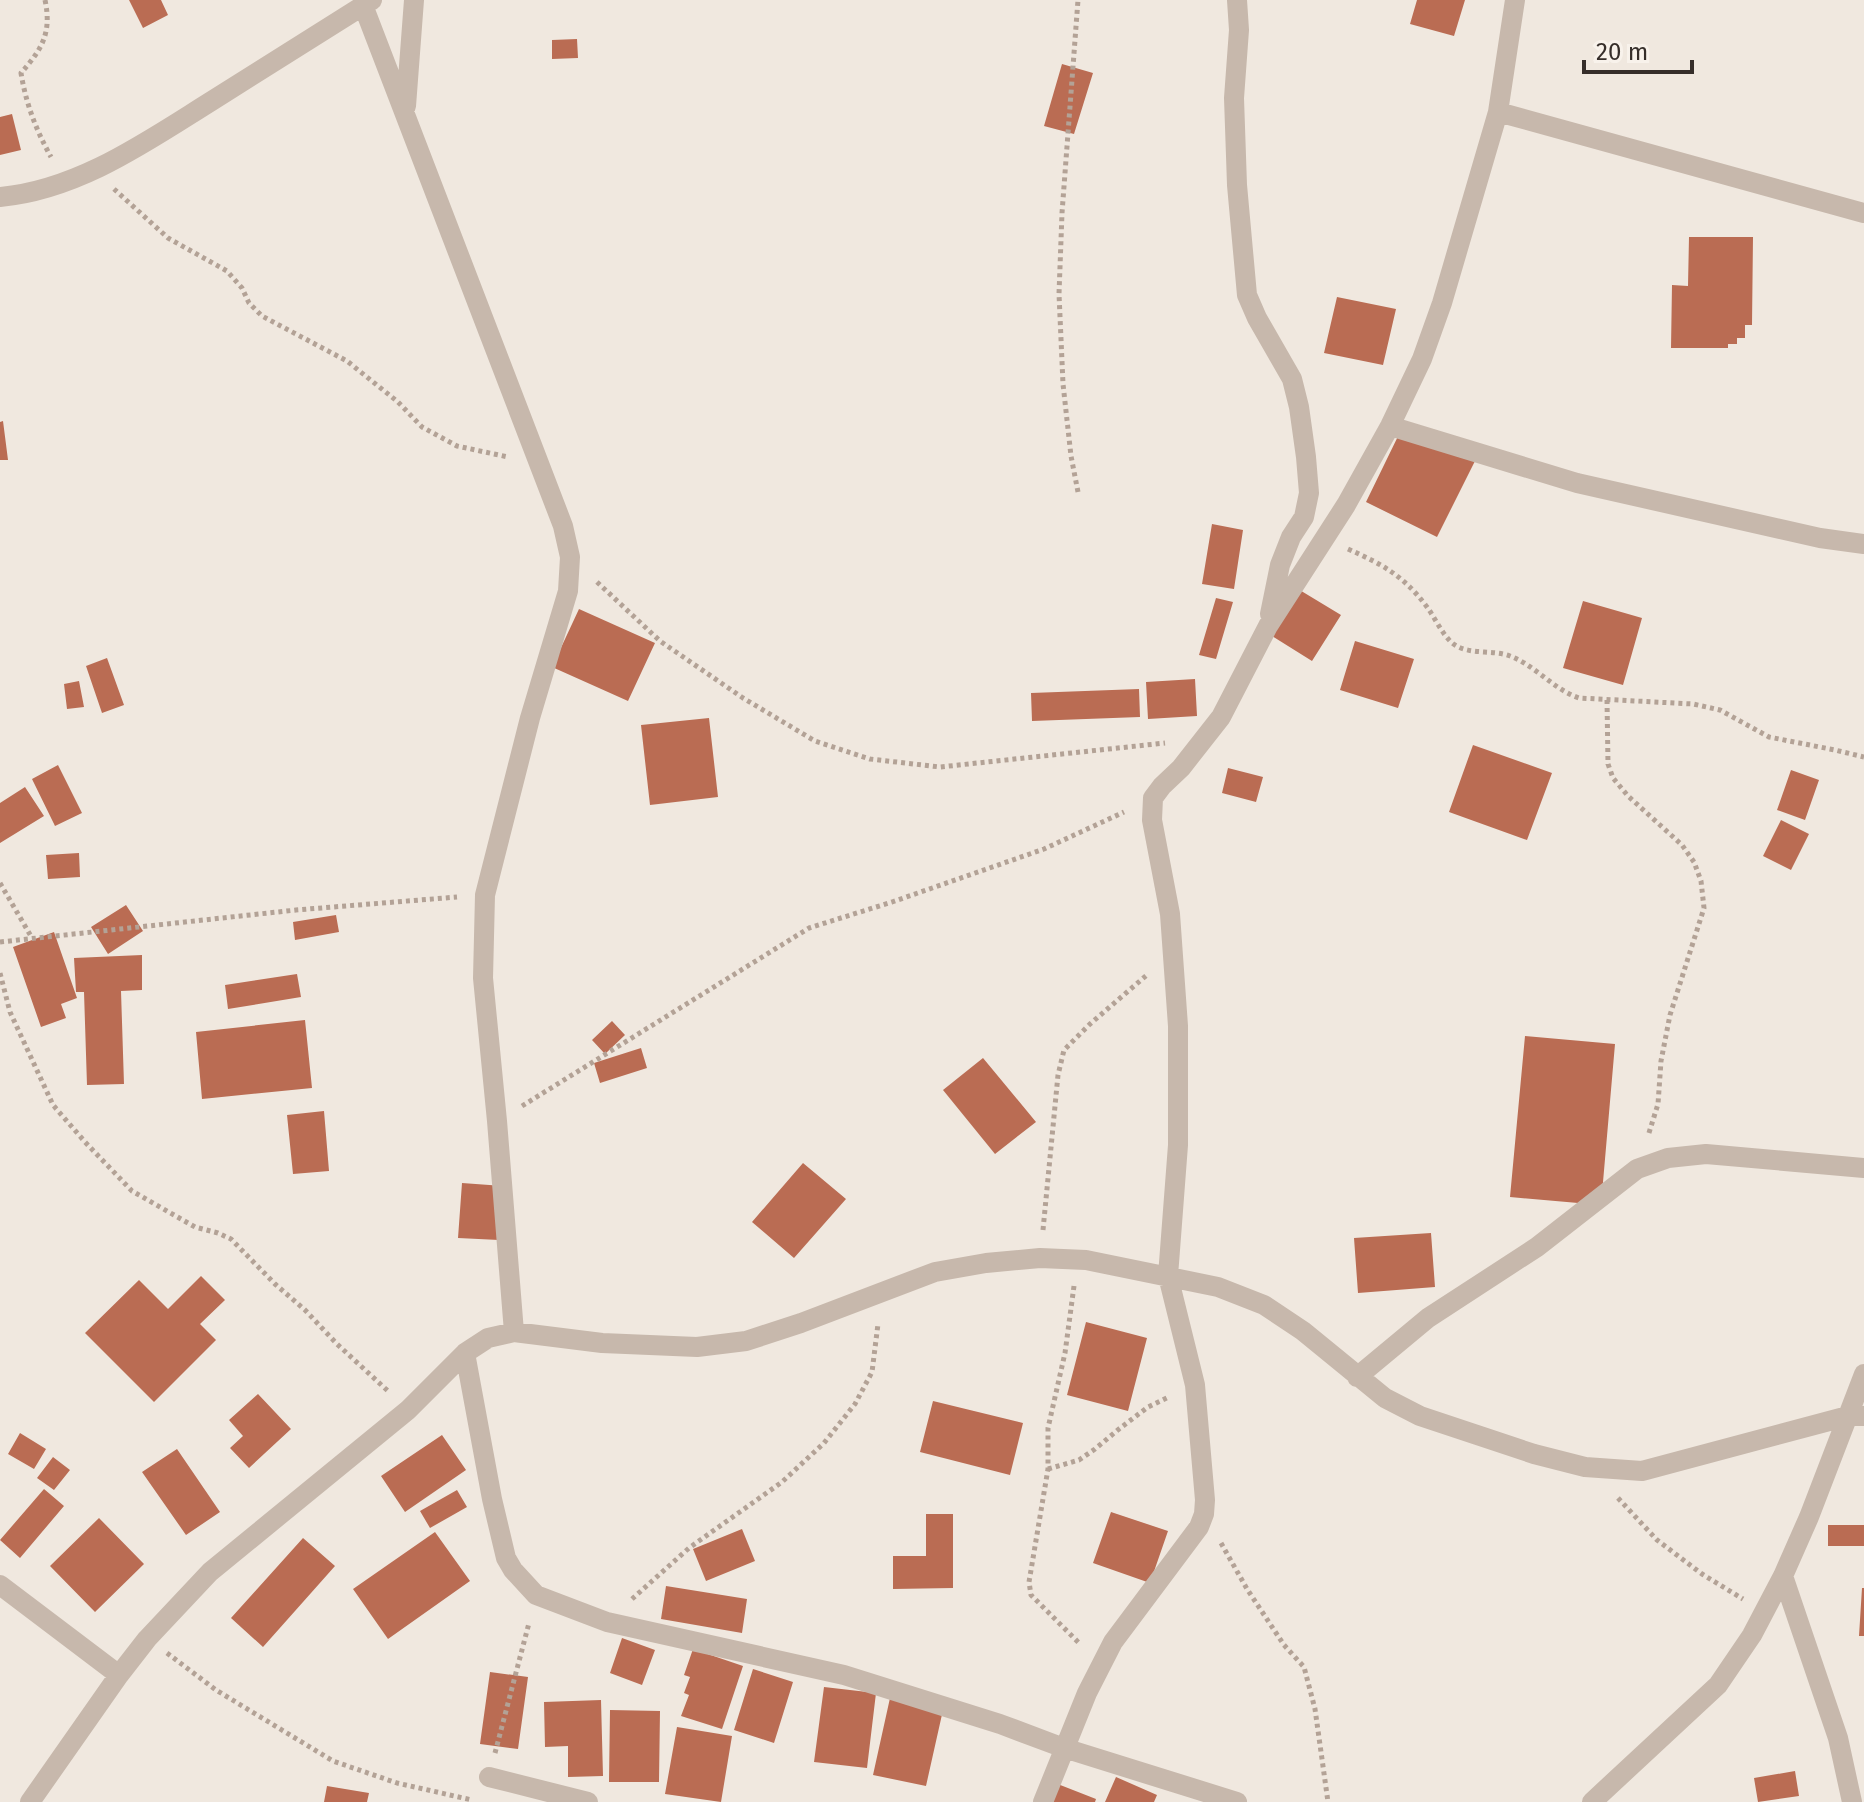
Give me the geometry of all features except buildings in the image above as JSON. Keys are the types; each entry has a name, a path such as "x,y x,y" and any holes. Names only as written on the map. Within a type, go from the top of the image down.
{"street":[{"path":"406,114 414,0"},
{"path":"1237,0 1239,30 1234,98 1237,185 1247,295 1292,379 1309,493 1304,517 1291,537 1280,565 1268,626"},
{"path":"1043,1802 1087,1693 1113,1642 1199,1527 1204,1514 1195,1385 1168,1276 1178,1145 1178,1026 1170,914 1152,820 1153,798 1221,717 1268,626 1346,505 1390,426 1422,359 1442,303 1498,112 1515,0"},
{"path":"0,197 27,195 91,171 135,149 368,3 406,114 563,526 570,557 568,591 530,718 485,895 483,978 514,1332"},
{"path":"1498,112 1864,213"},
{"path":"1390,426 1577,483 1820,538 1864,544"},
{"path":"1357,1377 1428,1318 1537,1247 1637,1169 1668,1158 1706,1154 1864,1168"},
{"path":"30,1802 147,1639 210,1572 408,1410 465,1353 488,1338 514,1332 602,1343 697,1347 746,1341 935,1272 1040,1258 1086,1260 1218,1287 1264,1305 1303,1331 1385,1398 1420,1416 1521,1450 1585,1467 1642,1471 1856,1416"},
{"path":"465,1353 506,1558 536,1595 607,1622 844,1675 1237,1802"},
{"path":"1592,1802 1718,1685 1752,1635 1783,1576 1856,1416 1864,1374"},
{"path":"1783,1576 1838,1738 1852,1802"},
{"path":"0,1585 119,1675"},
{"path":"489,1777 588,1802"}],"path":[{"path":"45,0 48,26 42,45 21,73 25,99 64,181"},
{"path":"1078,0 1059,294 1063,384 1078,492"},
{"path":"91,171 168,238 227,271 262,316 347,361 398,402 422,427 457,446 538,464"},
{"path":"1325,539 1384,566 1406,581 1453,645 1467,650 1508,655 1525,663 1564,692 1579,698 1693,704 1720,710 1769,737 1864,757"},
{"path":"570,557 660,641 743,698 815,741 870,759 940,767 1204,738"},
{"path":"1607,700 1608,764 1613,778 1688,853 1701,881 1704,908 1670,1015 1661,1061 1658,1104 1637,1169"},
{"path":"497,1121 809,928 1044,849 1153,798"},
{"path":"0,883 32,938"},
{"path":"0,942 296,910 485,895"},
{"path":"1040,1258 1058,1075 1064,1050 1173,953"},
{"path":"0,973 10,1012 53,1105 85,1142 132,1191 195,1227 231,1239 408,1410"},
{"path":"1086,1260 1074,1284 1065,1353 1048,1428 1048,1469 1029,1582 1031,1595 1040,1606 1101,1665"},
{"path":"607,1622 689,1548 782,1482 824,1443 855,1404 872,1372 881,1309 890,1289"},
{"path":"1048,1469 1079,1460 1148,1407 1195,1385"},
{"path":"1585,1467 1657,1540 1702,1574 1765,1613"},
{"path":"1204,1514 1247,1589 1284,1645 1304,1667 1315,1709 1328,1802"},
{"path":"489,1777 536,1595"},
{"path":"147,1639 216,1690 333,1761 397,1783 479,1802"}]}
